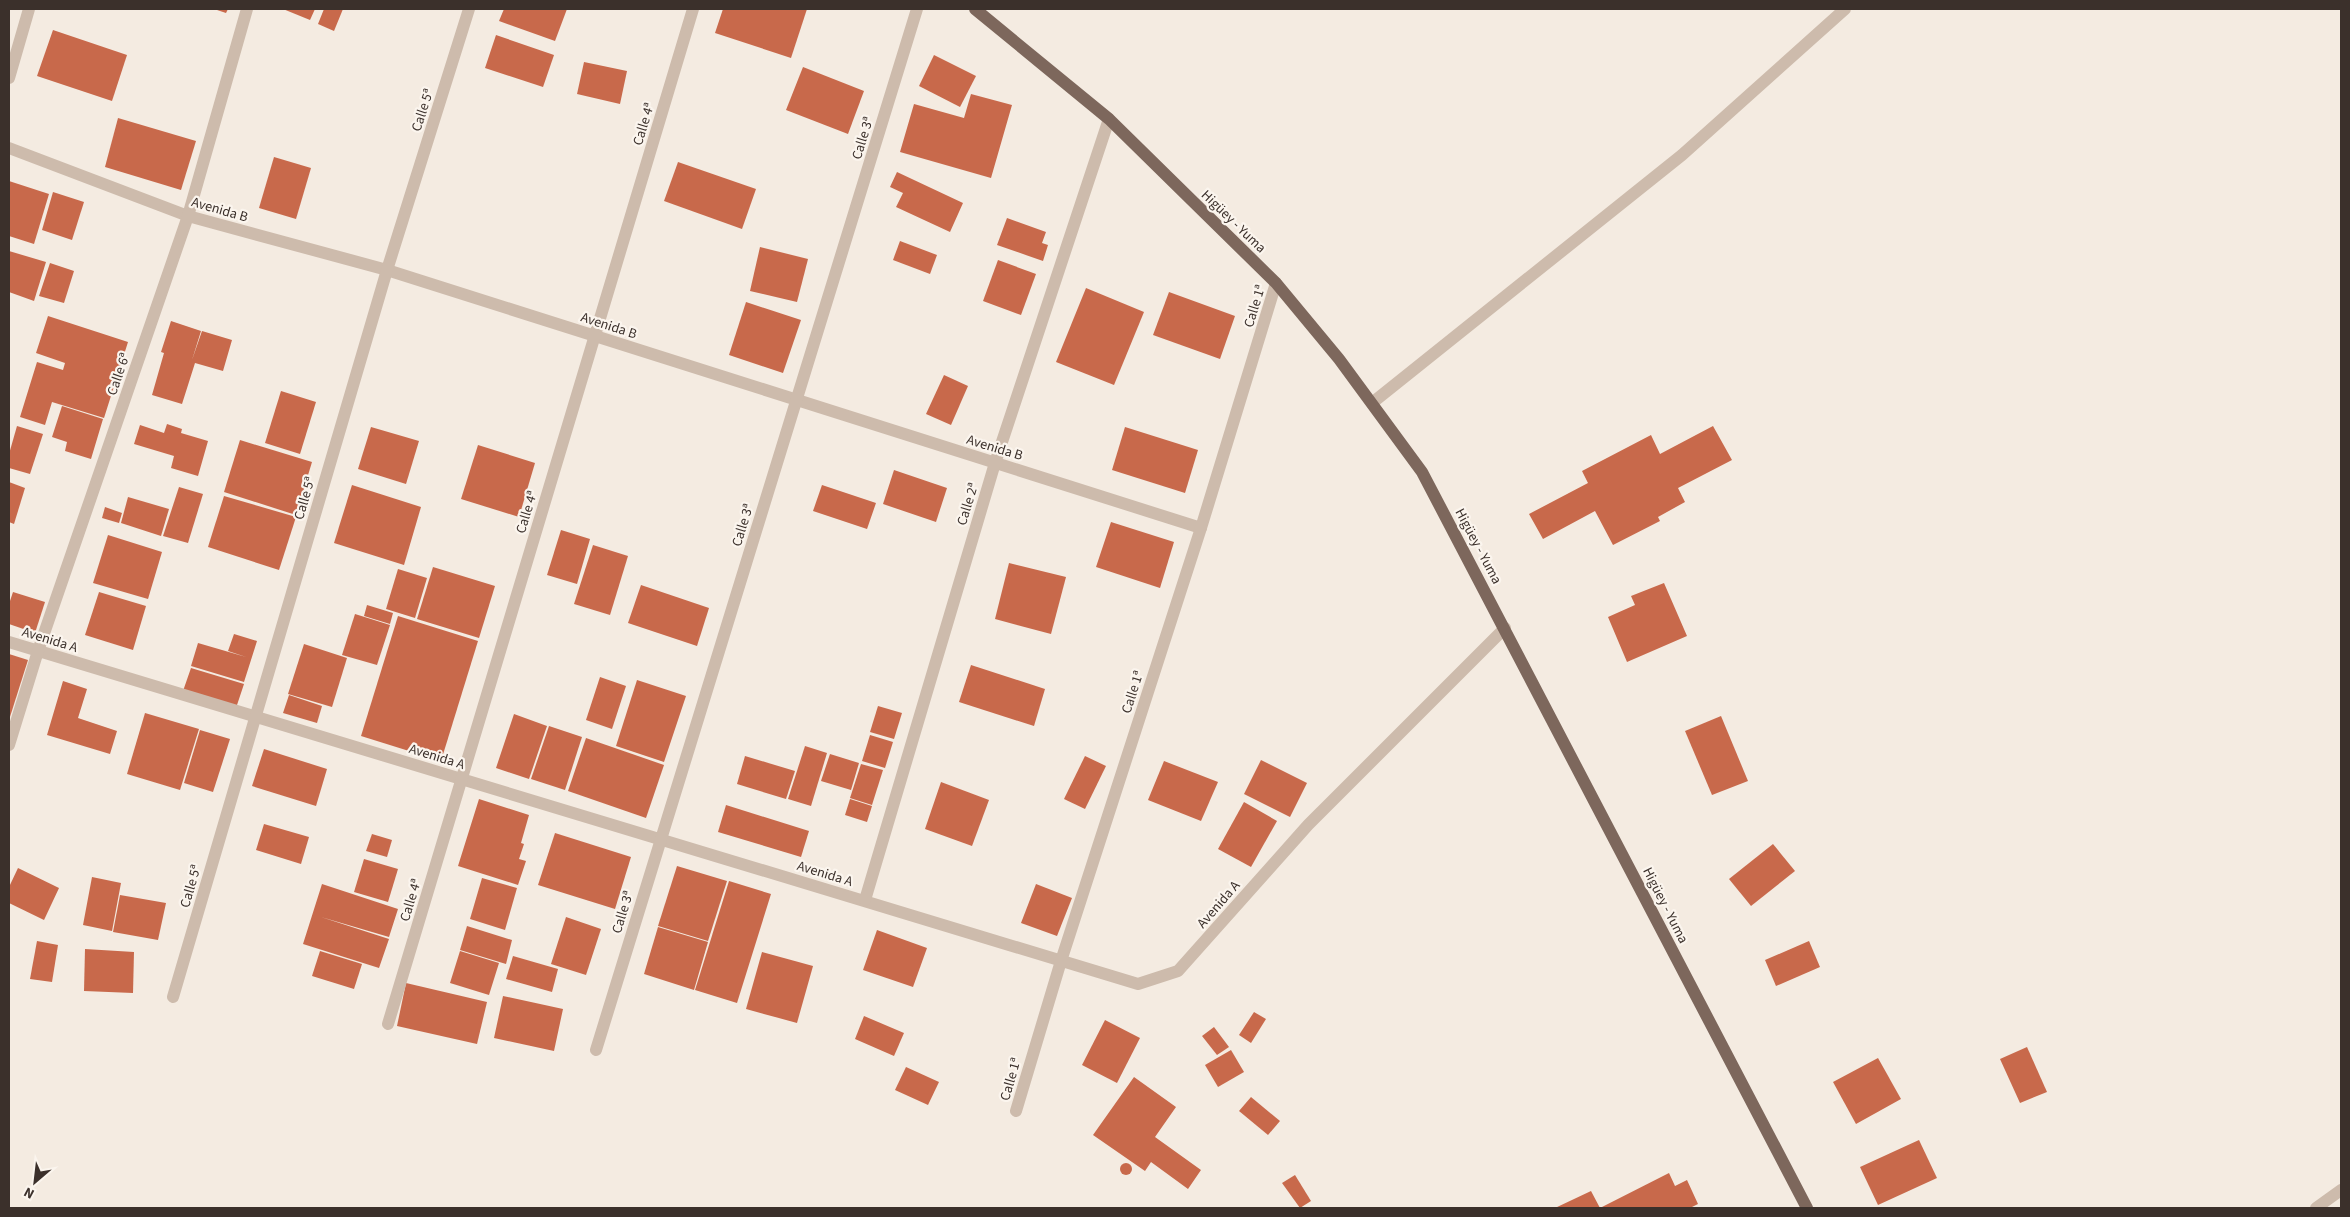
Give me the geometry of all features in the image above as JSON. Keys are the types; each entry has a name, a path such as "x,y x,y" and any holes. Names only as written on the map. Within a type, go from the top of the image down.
{"main road":[{"name":"Higüey - Yuma","path":"975,9 1109,119 1276,283 1339,360 1422,472 1807,1208"}],"street":[{"path":"9,78 29,9"},
{"name":"Calle 6ª","path":"9,745 38,651 188,216 247,9"},
{"name":"Calle 5ª","path":"173,997 387,270 469,9"},
{"name":"Calle 4ª","path":"388,1024 693,9"},
{"name":"Calle 3ª","path":"596,1050 917,9"},
{"path":"1372,403 1682,155 1845,9"},
{"name":"Calle 2ª","path":"865,900 995,463 1109,119"},
{"name":"Avenida B","path":"9,148 188,216 387,270 1201,528"},
{"name":"Calle 1ª","path":"1016,1111 1061,961 1201,528 1276,283"},
{"name":"Avenida A","path":"9,642 1138,984 1178,972 1308,825 1505,628"},
{"path":"2316,1208 2341,1190"}],"building":[{"path":"214,9 228,9 226,13"},
{"path":"283,9 315,9 310,20"},
{"path":"324,9 343,9 334,31 318,24"},
{"path":"504,9 567,9 555,41 499,21"},
{"path":"723,9 807,9 791,58 715,33"},
{"path":"53,30 127,55 112,101 37,76"},
{"path":"496,35 554,55 543,87 485,68"},
{"path":"934,55 976,76 960,107 919,86"},
{"path":"584,62 627,71 620,104 577,94"},
{"path":"803,67 864,91 848,134 786,110"},
{"path":"971,94 1012,105 991,178 900,152 914,104 964,118"},
{"path":"118,118 196,141 181,190 105,167"},
{"path":"274,157 311,168 296,219 259,208"},
{"path":"678,162 756,189 742,229 664,201"},
{"path":"897,172 963,203 950,232 896,207 903,193 890,187"},
{"path":"9,181 49,194 34,244 9,236"},
{"path":"53,192 84,202 72,240 42,230"},
{"path":"1007,218 1046,232 1042,243 1048,245 1043,261 997,245"},
{"path":"900,241 937,255 930,274 893,260"},
{"path":"760,247 808,259 797,302 750,291"},
{"path":"9,251 46,262 34,301 9,292"},
{"path":"998,260 1036,274 1021,315 983,301"},
{"path":"50,263 74,271 64,303 39,296"},
{"path":"1086,288 1144,312 1114,385 1056,362"},
{"path":"1169,292 1235,316 1220,359 1153,335"},
{"path":"746,302 801,320 783,373 729,355"},
{"path":"48,316 128,342 104,418 52,402 45,425 20,417 37,362 63,370 65,363 36,353"},
{"path":"171,321 201,331 192,360 202,331 232,340 223,371 195,363 182,404 152,395 164,353 161,352"},
{"path":"944,375 968,386 951,425 926,414"},
{"path":"281,391 316,402 300,454 265,443"},
{"path":"62,406 103,419 91,459 65,451 67,442 52,437"},
{"path":"167,424 182,429 181,433 208,441 198,476 171,468 174,456 134,444 140,425 164,433"},
{"path":"17,426 43,434 30,474 9,468 9,454"},
{"path":"1713,426 1732,460 1678,488 1685,502 1658,517 1660,521 1613,545 1595,511 1543,539 1529,514 1588,483 1582,471 1651,435 1660,454"},
{"path":"371,427 419,441 406,484 358,469"},
{"path":"1125,427 1198,450 1185,493 1112,470"},
{"path":"240,440 312,462 296,515 224,492"},
{"path":"478,445 535,463 519,517 461,499"},
{"path":"894,470 947,488 936,522 883,504"},
{"path":"9,482 25,488 14,524 9,522"},
{"path":"352,485 421,507 404,565 334,543"},
{"path":"822,485 876,503 867,529 813,511"},
{"path":"179,487 203,494 188,543 163,536"},
{"path":"224,496 296,517 279,570 208,547"},
{"path":"128,497 169,509 161,536 121,523"},
{"path":"105,507 122,513 119,523 102,518"},
{"path":"1111,522 1174,542 1160,588 1096,567"},
{"path":"561,530 590,539 577,584 547,575"},
{"path":"108,535 162,552 148,599 93,583"},
{"path":"593,545 628,556 610,615 574,604"},
{"path":"1009,563 1066,577 1051,634 995,619"},
{"path":"433,567 495,586 479,638 417,619"},
{"path":"398,569 427,578 415,618 386,609"},
{"path":"1664,583 1687,636 1627,662 1608,617 1635,605 1631,596"},
{"path":"641,585 709,608 697,646 628,623"},
{"path":"13,592 45,602 35,633 9,624 9,604"},
{"path":"99,592 146,606 133,650 85,635"},
{"path":"367,605 393,613 390,624 364,616"},
{"path":"355,614 390,625 377,665 342,655"},
{"path":"398,616 478,641 441,761 361,736"},
{"path":"234,634 257,641 244,682 191,666 198,643 246,657 228,651"},
{"path":"304,644 347,658 332,707 288,694"},
{"path":"9,654 28,660 9,720"},
{"path":"971,665 1045,689 1034,726 959,702"},
{"path":"191,668 244,684 236,708 183,691"},
{"path":"600,677 626,686 612,729 586,720"},
{"path":"637,680 686,696 664,762 616,746"},
{"path":"63,681 87,689 78,718 117,731 110,754 47,735"},
{"path":"289,695 322,706 317,723 283,713"},
{"path":"878,706 902,713 894,739 870,732"},
{"path":"145,713 199,729 180,790 127,774"},
{"path":"514,714 547,726 529,779 496,768"},
{"path":"1721,716 1748,781 1712,795 1685,731"},
{"path":"549,726 582,737 565,790 531,779"},
{"path":"200,730 230,739 213,792 184,783"},
{"path":"870,735 893,742 885,768 862,761"},
{"path":"586,738 664,765 646,818 568,791"},
{"path":"805,746 827,753 811,806 788,799"},
{"path":"264,749 327,769 316,806 252,786"},
{"path":"830,754 859,763 851,790 821,781"},
{"path":"745,756 795,771 786,799 737,784"},
{"path":"1085,756 1106,766 1085,809 1064,799"},
{"path":"1261,760 1307,783 1290,817 1244,794"},
{"path":"1164,761 1218,782 1201,821 1148,800"},
{"path":"861,764 883,770 872,805 850,798"},
{"path":"941,782 989,800 972,846 925,829"},
{"path":"479,799 529,815 521,843 524,844 519,859 526,861 518,885 458,866"},
{"path":"850,799 872,806 867,822 845,815"},
{"path":"1244,802 1277,821 1251,867 1218,849"},
{"path":"726,805 809,831 801,857 718,832"},
{"path":"264,824 309,837 301,864 256,850"},
{"path":"555,833 631,857 615,909 538,885"},
{"path":"372,834 392,840 387,857 366,851"},
{"path":"1773,844 1795,871 1751,906 1729,879"},
{"path":"364,859 398,869 388,902 354,892"},
{"path":"677,866 727,881 708,941 658,926"},
{"path":"18,868 59,888 44,920 9,903 9,887"},
{"path":"92,877 121,883 112,931 83,925"},
{"path":"482,878 517,888 505,930 470,919"},
{"path":"729,881 771,894 737,1003 695,990"},
{"path":"322,884 398,909 389,937 321,917 389,939 379,968 303,944"},
{"path":"1036,884 1072,898 1057,936 1021,923"},
{"path":"120,895 166,903 158,940 113,932"},
{"path":"566,917 601,929 586,975 551,964"},
{"path":"467,926 512,940 506,964 460,950"},
{"path":"658,927 708,942 694,990 644,974"},
{"path":"877,930 927,948 913,987 863,970"},
{"path":"37,941 58,945 52,982 30,979"},
{"path":"1809,941 1820,967 1776,986 1765,960"},
{"path":"85,949 134,952 133,993 84,991"},
{"path":"320,951 362,964 354,989 312,976"},
{"path":"460,951 499,963 489,995 450,983"},
{"path":"762,952 813,966 797,1023 746,1009"},
{"path":"513,956 558,969 552,992 506,979"},
{"path":"406,983 487,1002 477,1044 397,1026"},
{"path":"503,996 563,1009 554,1051 494,1038"},
{"path":"1254,1012 1266,1019 1251,1043 1239,1035"},
{"path":"864,1016 904,1033 894,1056 855,1039"},
{"path":"1105,1020 1140,1038 1117,1083 1082,1065"},
{"path":"1214,1027 1229,1047 1217,1055 1202,1036"},
{"path":"2027,1047 2047,1092 2020,1103 2000,1059"},
{"path":"1231,1050 1244,1072 1218,1087 1205,1065"},
{"path":"1878,1058 1901,1099 1856,1124 1833,1082"},
{"path":"906,1067 939,1082 928,1105 895,1090"},
{"path":"1134,1077 1176,1107 1155,1137 1201,1170 1188,1189 1151,1162 1145,1171 1093,1135"},
{"path":"1251,1097 1280,1121 1268,1135 1239,1111"},
{"path":"1919,1140 1937,1178 1878,1205 1860,1167"},
{"path":"1124,1163 1128,1163 1132,1169 1128,1175 1124,1175 1120,1171 1120,1167"},
{"path":"1669,1173 1675,1186 1687,1180 1698,1204 1690,1208 1600,1208"},
{"path":"1295,1175 1311,1201 1300,1208 1282,1183"},
{"path":"1591,1191 1600,1208 1555,1208"}]}
